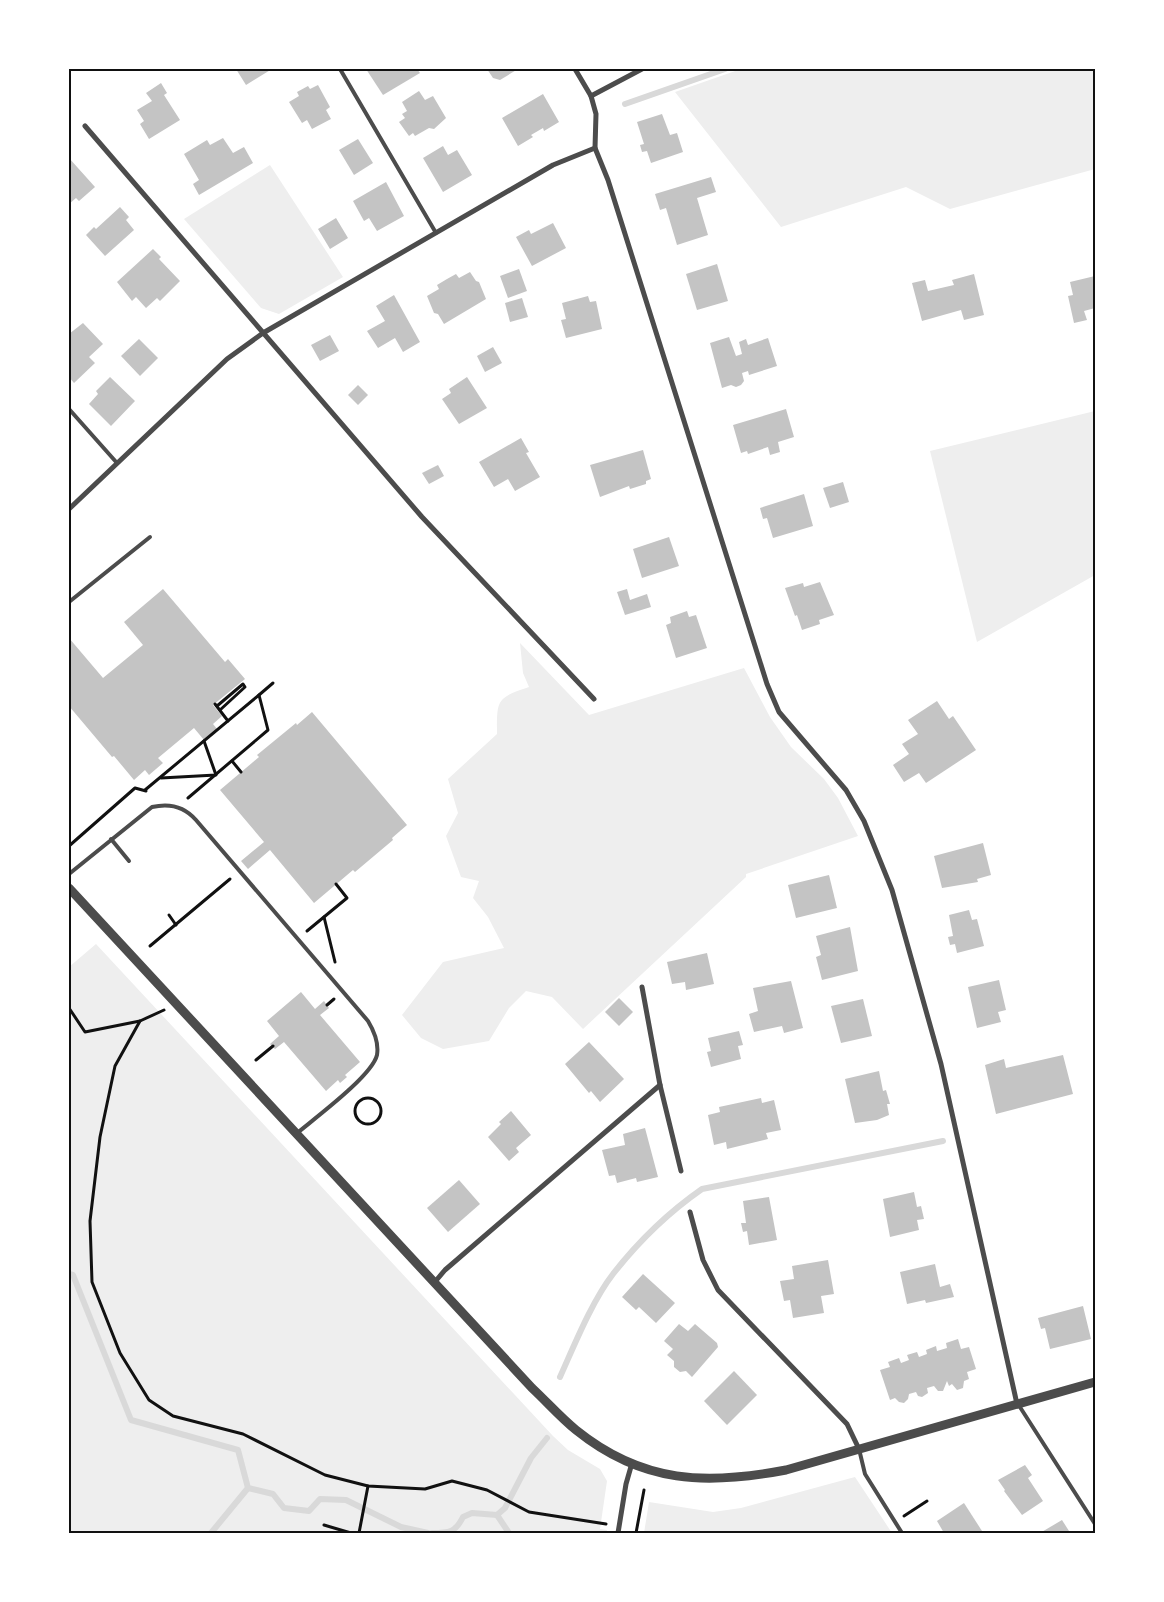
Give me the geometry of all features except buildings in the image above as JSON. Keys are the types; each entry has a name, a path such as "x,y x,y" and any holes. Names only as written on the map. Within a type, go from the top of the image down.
{"street":[{"path":"575,69 590,96 596,114 595,148 608,180 767,684 779,712 851,798 864,821 892,890 941,1064 1017,1404"},
{"path":"590,96 642,69"},
{"path":"85,126 422,517 594,699"},
{"path":"69,509 227,359 263,332 552,165 595,148"},
{"path":"69,888 532,1388 576,1430 598,1446 632,1464 685,1478 717,1480 747,1477 786,1470 1095,1382"},
{"path":"642,987 660,1085 680,1171"},
{"path":"434,1283 445,1270 660,1085"},
{"path":"690,1212 703,1260 718,1290 846,1424 859,1449"},
{"path":"618,1533 626,1484 632,1464"}],"lane":[{"path":"340,69 436,233"},
{"path":"69,409 117,463"},
{"path":"69,602 150,537"},
{"path":"69,874 152,808 164,805 178,807 193,816 368,1021 376,1039 376,1056 366,1074 296,1134"},
{"path":"111,839 129,861"},
{"path":"1017,1404 1095,1524"},
{"path":"859,1449 865,1474 902,1533"}],"path":[{"path":"69,846 135,788 145,790 273,683"},
{"path":"220,710 246,687 242,684 216,705 228,721"},
{"path":"188,798 268,730 258,695"},
{"path":"204,741 216,775"},
{"path":"232,761 241,772"},
{"path":"160,778 216,775"},
{"path":"150,946 239,871"},
{"path":"302,935 347,898 336,884"},
{"path":"169,915 176,924"},
{"path":"324,916 336,964"},
{"path":"69,1008 85,1032 140,1021 164,1010"},
{"path":"140,1021 115,1066 100,1137 90,1221 92,1282 120,1353 149,1400 173,1416 243,1434 325,1475 368,1486 425,1489 452,1481 487,1490 529,1512 606,1524 607,1516"},
{"path":"256,1060 273,1046"},
{"path":"368,1098 376,1100 380,1110 379,1117 371,1124 361,1122 355,1115 357,1103 362,1099 368,1098"},
{"path":"359,1533 368,1486"},
{"path":"636,1533 644,1490"},
{"path":"902,1517 927,1501"},
{"path":"324,1525 351,1533"}],"shaded area":[{"path":"741,69 1095,69 1095,169 950,209 906,187 781,227 675,92"},
{"path":"270,165 343,277 279,314 261,308 184,219"},
{"path":"1095,411 1095,575 977,642 930,451"},
{"path":"520,643 589,715 744,668 770,717 791,747 824,779 838,798 858,836 746,874 746,877 583,1029 552,997 526,991 509,1008 489,1041 443,1049 421,1038 402,1015 443,962 504,948 488,917 473,898 479,881 461,877 446,836 458,813 448,779 497,734 498,707 504,698 529,687 523,673"},
{"path":"96,944 553,1436 568,1450 600,1469 607,1481 600,1529 607,1530 606,1533 69,1533 69,967"},
{"path":"855,1477 892,1533 644,1533 649,1502 713,1512 741,1508"}],"waterway":[{"path":"625,104 725,69"},
{"path":"560,1377 591,1310 613,1274 654,1228 702,1189 943,1141"},
{"path":"69,1274 73,1275 131,1420 238,1450 248,1488 273,1494 284,1508 309,1511 320,1499 346,1500 401,1527 428,1533"},
{"path":"432,1533 451,1531 463,1517 472,1513 497,1515 505,1508 531,1458 547,1438"},
{"path":"211,1533 248,1488"},
{"path":"497,1515 509,1533"}]}
